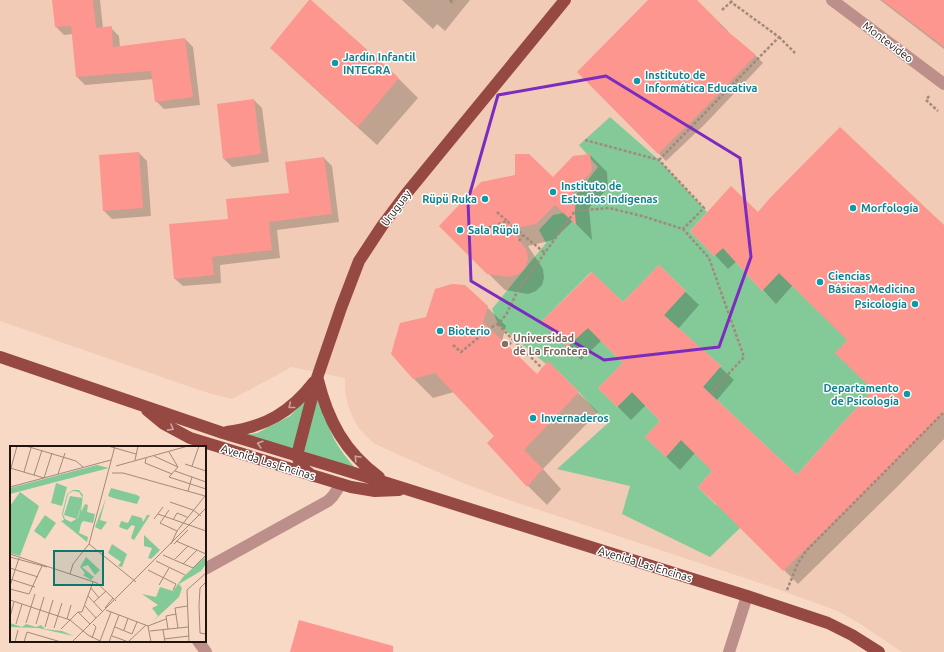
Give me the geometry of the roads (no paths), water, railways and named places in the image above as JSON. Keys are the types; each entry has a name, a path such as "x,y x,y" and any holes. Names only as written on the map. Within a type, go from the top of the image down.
{"main road":[{"name":"Uruguay","path":"297,455 317,378 353,276 366,249 406,194 565,0"},
{"name":"Avenida Las Encinas","path":"0,357 223,433 747,596 828,623 852,635 879,652"},
{"path":"223,433 258,426 274,418 291,407 305,394 317,378"},
{"path":"317,378 325,407 331,421 343,440 355,456 370,471 386,483"},
{"name":"Avenida Las Encinas","path":"140,405 164,424 190,438 351,487 375,491 406,489"},
{"path":"274,464 286,464 292,461 297,455"},
{"path":"297,455 299,463 303,469 313,476"}],"street":[{"name":"Montevideo","path":"832,0 944,84"},
{"path":"206,568 328,501 341,484"},
{"path":"729,652 747,596"},
{"path":"199,642 206,652"}],"place":[{"name":"Jardín Infantil INTEGRA","path":"335,63"},
{"name":"Instituto de Informática Educativa","path":"637,81"},
{"name":"Instituto de Estudios Indígenas","path":"553,192"},
{"name":"Rüpü Ruka","path":"485,199"},
{"name":"Morfología","path":"853,208"},
{"name":"Sala Rüpü","path":"460,230"},
{"name":"Ciencias Básicas Medicina","path":"820,282"},
{"name":"Psicología","path":"915,304"},
{"name":"Bioterio","path":"440,331"},
{"name":"Universidad de La Frontera","path":"505,344"},
{"name":"Departamento de Psicología","path":"907,394"},
{"name":"Invernaderos","path":"533,418"}]}
